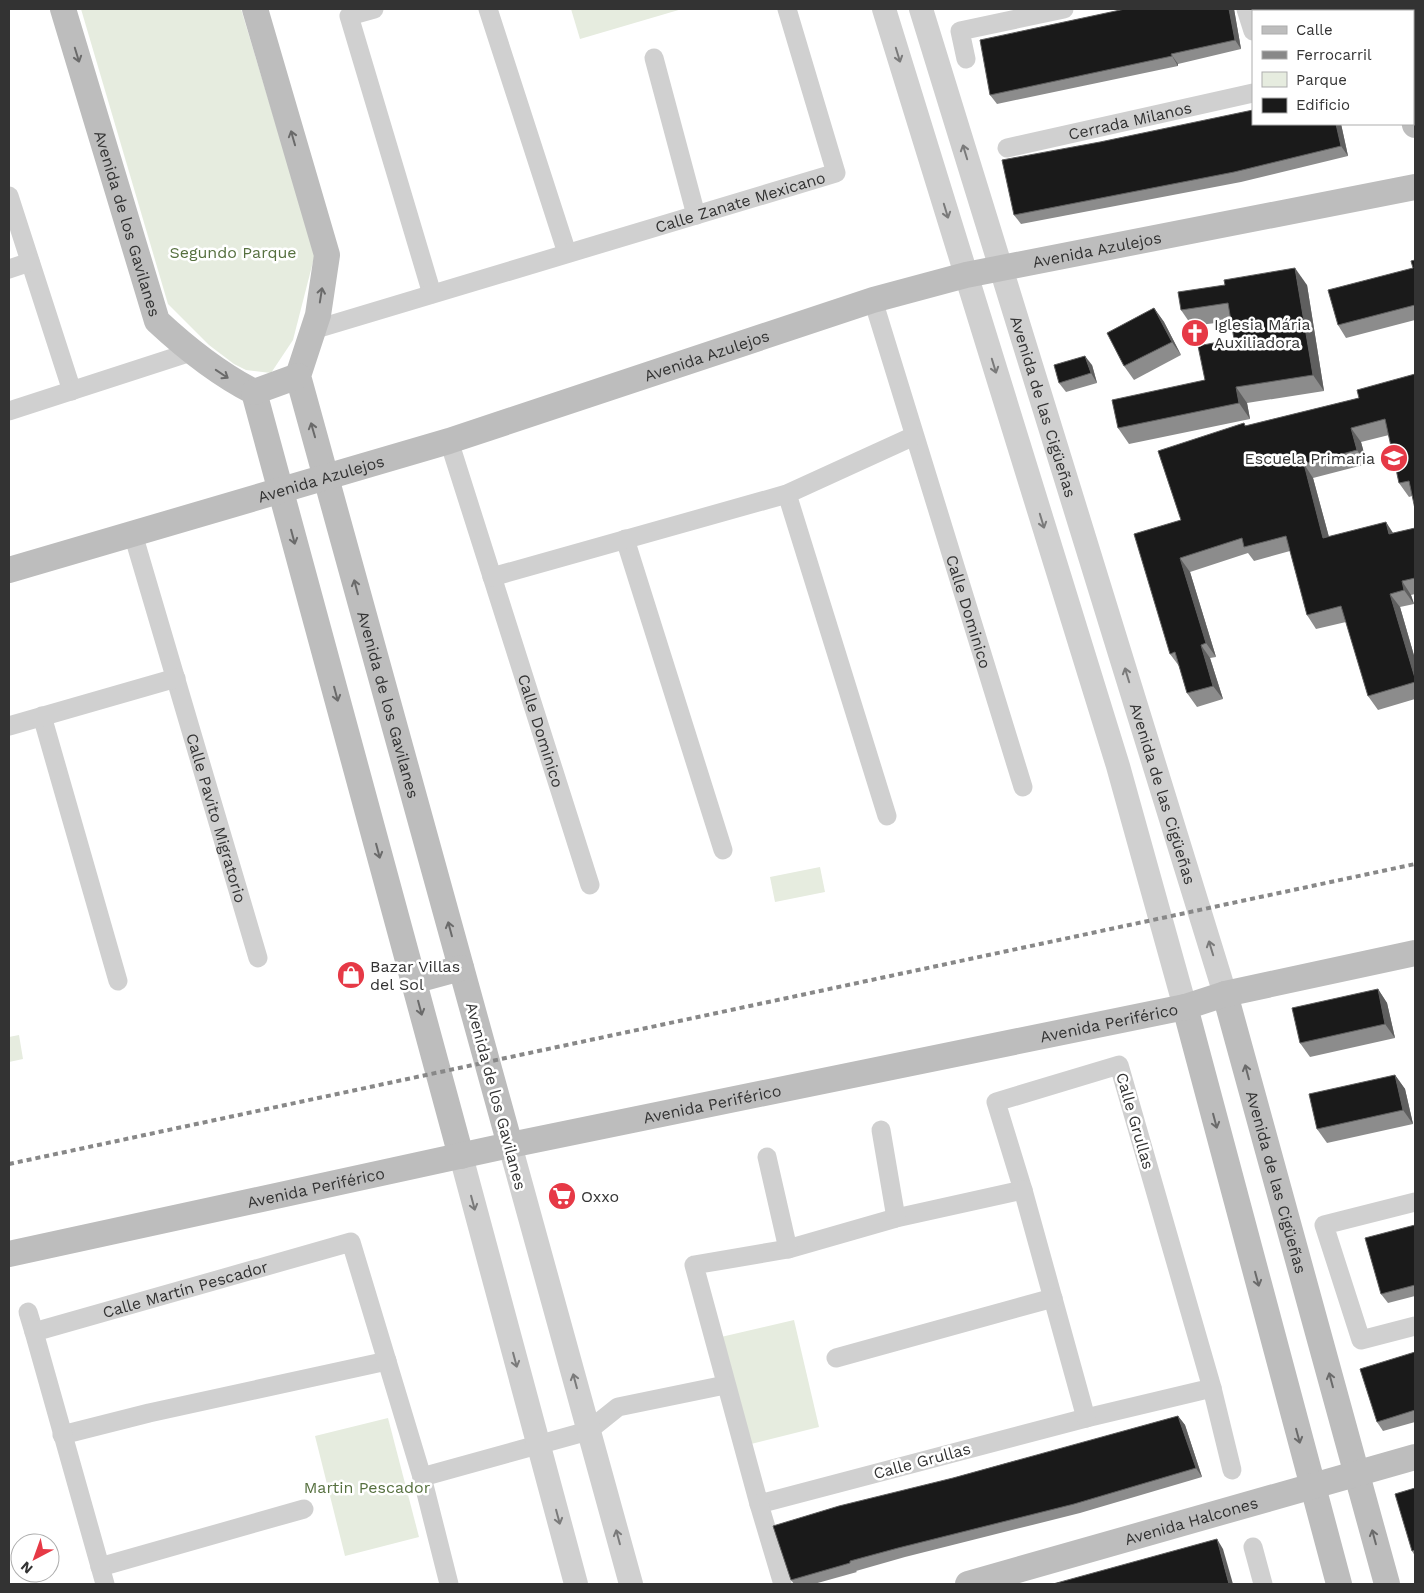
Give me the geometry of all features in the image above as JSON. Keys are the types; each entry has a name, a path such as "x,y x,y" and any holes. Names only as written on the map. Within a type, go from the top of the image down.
{"main road":[{"name":"Avenida de los Gavilanes","path":"64,9 157,321 191,352 226,378 254,392"},
{"path":"255,9 327,255 318,315 298,376 254,392 460,1156"},
{"name":"Avenida Azulejos","path":"9,570 449,441 873,300 1001,267 1415,187"},
{"name":"Avenida de los Gavilanes","path":"298,376 510,1145"},
{"name":"Avenida Periférico","path":"9,1254 510,1145 1185,1007 1226,994 1415,953"},
{"path":"413,981 461,968"},
{"name":"Avenida de las Cigüeñas","path":"1226,994 1386,1584"},
{"path":"1185,1007 1311,1485 1339,1584"},
{"name":"Avenida Halcones","path":"968,1584 1415,1456"}],"street":[{"path":"374,9 349,16 432,294"},
{"path":"488,9 567,253"},
{"name":"Calle Zanate Mexicano","path":"313,330 836,173 787,9"},
{"path":"884,9 1118,766 1185,1007"},
{"name":"Avenida de las Cigüeñas","path":"921,9 1226,994"},
{"path":"966,59 960,31 1064,9"},
{"path":"1246,9 1252,29"},
{"path":"654,58 696,215"},
{"name":"Cerrada Milanos","path":"1007,148 1252,93"},
{"path":"9,196 72,391"},
{"path":"9,269 30,262"},
{"name":"Calle Dominico","path":"873,300 1023,787"},
{"path":"9,411 191,352"},
{"path":"492,577 787,494 914,436"},
{"name":"Calle Dominico","path":"449,441 590,884"},
{"path":"787,494 887,816"},
{"name":"Calle Pavito Migratorio","path":"133,534 258,958"},
{"path":"625,540 723,850"},
{"path":"9,726 176,678"},
{"path":"42,716 118,981"},
{"name":"Calle Grullas","path":"1086,1418 1023,1190 996,1102 1119,1065 1212,1388 1232,1470"},
{"path":"881,1130 896,1218"},
{"name":"Avenida de los Gavilanes","path":"510,1145 631,1584"},
{"path":"460,1156 576,1584"},
{"path":"768,1157 788,1249"},
{"path":"782,1581 725,1385 694,1265 788,1249 896,1218 1023,1190"},
{"path":"1415,1202 1324,1225 1361,1340 1415,1326"},
{"name":"Calle Martín Pescador","path":"34,1332 351,1242 422,1476 449,1584"},
{"path":"836,1358 1053,1298"},
{"path":"28,1312 102,1575 304,1509"},
{"path":"62,1435 149,1413 387,1361"},
{"path":"422,1476 588,1431 618,1407 725,1385"},
{"name":"Calle Grullas","path":"759,1504 1086,1418 1212,1388"},
{"path":"1253,1547 1263,1584"}],"green space":[{"name":"Segundo Parque","path":"81,9 241,9 315,254 293,340 271,373 246,370 234,364 209,345 168,304"},
{"path":"571,9 682,9 580,39"},
{"path":"820,867 825,892 775,902 770,877"},
{"path":"19,1035 23,1059 9,1062 9,1037"},
{"path":"794,1320 819,1427 747,1445 721,1337"},
{"name":"Martin Pescador","path":"388,1418 419,1537 345,1556 315,1436"}],"building":[{"path":"1125,9 1229,9 1235,40 1171,54 1172,56 990,95 980,40"},
{"path":"1291,9 1348,10 1292,10"},
{"path":"1252,110 1252,125 1336,125 1341,146 1234,172 1014,215 1002,160"},
{"path":"1415,260 1415,305 1338,325 1328,290 1413,268 1411,261"},
{"path":"1295,268 1313,375 1236,387 1239,403 1118,428 1112,400 1205,380 1198,346 1234,339 1228,303 1181,310 1178,292 1225,285 1224,280"},
{"path":"1154,308 1172,342 1124,366 1107,333"},
{"path":"1085,356 1091,373 1059,383 1054,365"},
{"path":"1415,374 1415,509 1409,481 1399,483 1385,419 1351,428 1357,450 1304,464 1323,538 1386,522 1389,534 1415,528 1415,578 1402,581 1404,590 1390,594 1415,682 1368,696 1341,606 1307,615 1286,536 1244,547 1242,538 1180,558 1206,643 1201,645 1213,686 1187,693 1175,652 1170,654 1134,534 1181,520 1158,451 1244,423 1245,426 1359,398 1357,390"},
{"path":"1378,989 1385,1024 1300,1043 1292,1008"},
{"path":"1395,1075 1403,1110 1317,1129 1309,1094"},
{"path":"1415,1225 1415,1285 1381,1294 1365,1238"},
{"path":"1415,1352 1415,1410 1377,1422 1360,1369"},
{"path":"1178,1416 1196,1468 1074,1504 850,1561 850,1563 791,1580 773,1526 839,1506 953,1478"},
{"path":"1415,1488 1415,1550 1412,1551 1395,1494"},
{"path":"1217,1539 1229,1584 1053,1584"}],"railway":[{"path":"9,1164 1415,864"}],"place":[{"name":"Iglesia Mária Auxiliadora","path":"1195,333"},
{"name":"Escuela Primaria","path":"1394,458"},
{"name":"Bazar Villas del Sol","path":"351,975"},
{"name":"Oxxo","path":"562,1196"}]}
